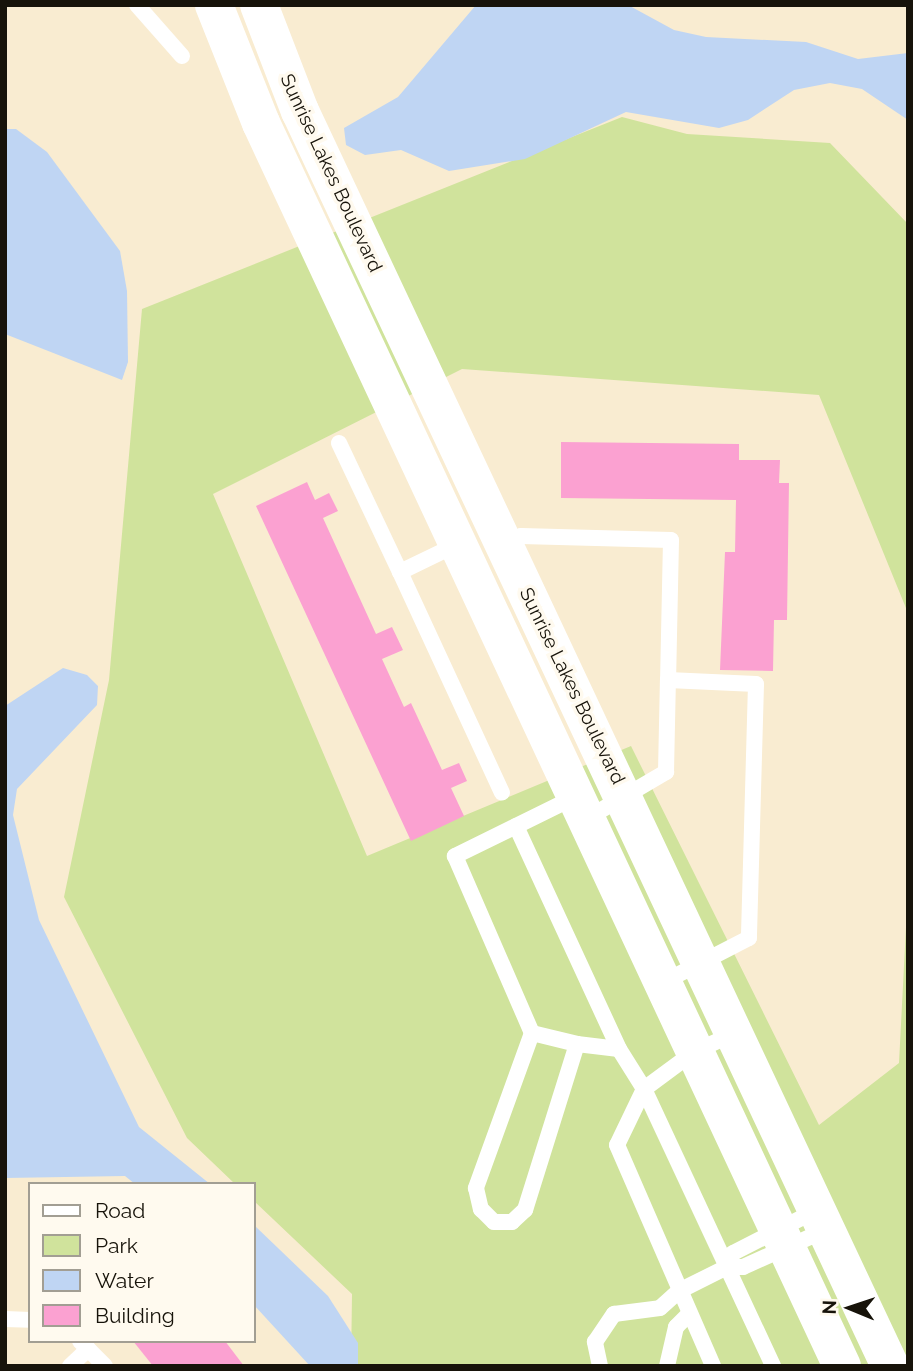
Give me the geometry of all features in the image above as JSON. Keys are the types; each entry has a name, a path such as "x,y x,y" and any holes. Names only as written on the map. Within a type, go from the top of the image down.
{"street":[{"path":"214,5 261,123 842,1366"},
{"name":"Sunrise Lakes Boulevard","path":"259,5 300,111 824,1219 890,1366"}],"lane":[{"path":"136,5 182,56"},
{"path":"339,443 502,793"},
{"path":"400,572 521,536 671,540 666,772 625,796 516,826 455,856 532,1033 476,1188 481,1209 494,1222 512,1222 525,1210 577,1044"},
{"path":"662,983 749,938 756,684 668,680"},
{"path":"516,826 619,1049 643,1089 773,1366"},
{"path":"532,1033 577,1044 619,1049"},
{"path":"713,1366 617,1145 643,1089 694,1052 735,1033"},
{"path":"600,1366 595,1342 600,1327 614,1314 660,1308 679,1291 727,1267 733,1253 781,1239 824,1219"},
{"path":"667,1366 676,1327 689,1314"},
{"path":"5,1319 28,1320"},
{"path":"71,1366 84,1345 105,1366"}],"green space":[{"path":"622,117 687,134 830,143 908,224 908,613 819,395 462,369 213,494 367,856 631,746 819,1125 899,1063 908,888 908,1359 896,1366 351,1366 352,1294 256,1203 256,1182 233,1182 187,1138 64,897 109,680 142,309"}],"water":[{"path":"476,5 628,5 674,30 706,37 806,42 858,59 908,53 908,120 862,89 830,83 794,90 748,120 719,128 626,112 525,159 449,171 401,150 365,155 346,145 344,128 398,97"},
{"path":"5,129 16,129 47,152 120,251 127,291 128,362 122,380 5,334"},
{"path":"63,668 87,675 98,686 97,705 17,789 13,815 39,920 139,1127 208,1182 132,1182 125,1176 5,1178 5,706"},
{"path":"256,1227 328,1296 358,1343 358,1366 310,1366 256,1307"}],"building":[{"path":"561,442 739,444 739,460 780,460 779,483 789,483 787,620 774,620 773,671 720,670 725,552 735,552 736,500 561,498"},
{"path":"307,482 315,500 329,493 338,511 323,518 376,634 392,627 403,650 382,659 404,707 411,703 442,770 459,763 467,781 451,788 464,816 411,841 256,506"},
{"path":"135,1343 227,1343 244,1366 153,1366"}]}
